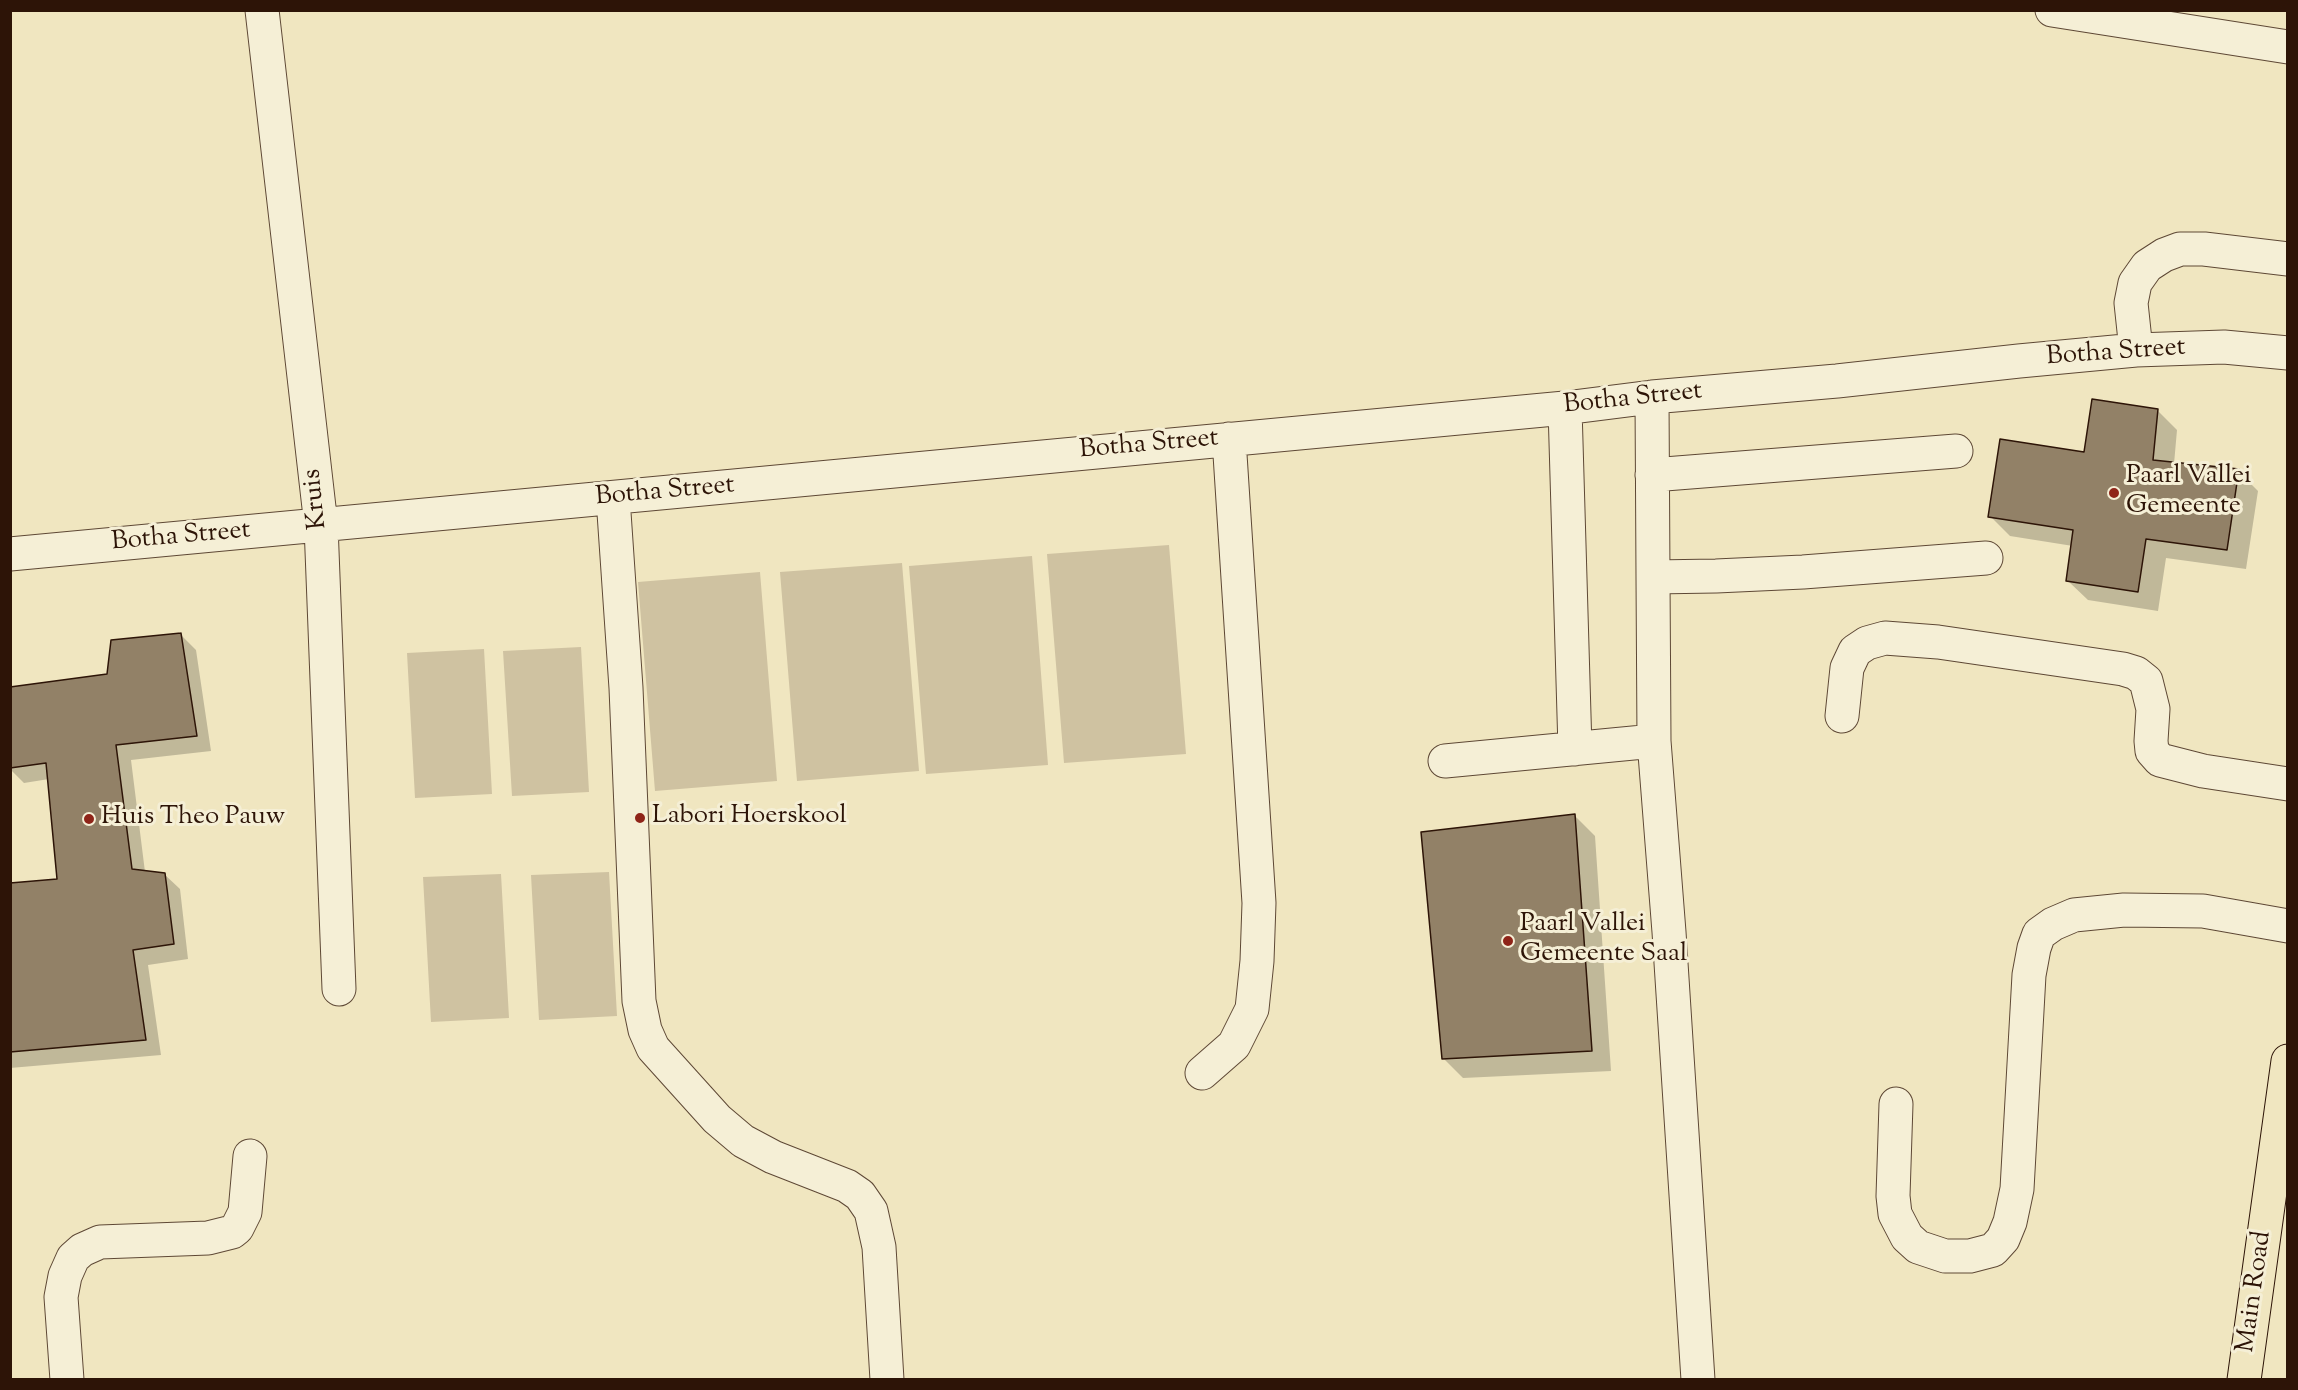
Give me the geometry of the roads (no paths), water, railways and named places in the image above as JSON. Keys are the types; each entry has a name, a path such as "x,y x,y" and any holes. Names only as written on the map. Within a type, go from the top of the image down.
{"main road":[{"name":"Main Road","path":"2244,1380 2288,1061"}],"street":[{"name":"Kruis","path":"262,10 321,525 339,989"},
{"path":"2052,10 2288,47"},
{"path":"2136,350 2131,303 2135,283 2147,266 2164,255 2180,249 2204,249 2288,259"},
{"name":"Botha Street","path":"10,554 1565,408 1652,397 1837,381 2136,350 2224,347 2288,353"},
{"path":"1652,397 1654,741 1669,932 1698,1380"},
{"path":"1565,408 1575,749"},
{"path":"1202,1073 1234,1045 1252,1009 1257,961 1259,903 1229,439"},
{"path":"1652,475 1956,452"},
{"path":"613,498 626,688 639,1001 645,1030 653,1048 717,1119 743,1140 772,1157 847,1186 860,1195 871,1211 879,1247 887,1380"},
{"path":"1653,577 1803,572 1986,558"},
{"path":"1842,716 1847,668 1855,651 1867,643 1885,638 1938,642 2122,669 2136,673 2146,681 2153,709 2152,751 2160,760 2203,771 2288,784"},
{"path":"1445,761 1654,741"},
{"path":"1896,1104 1893,1196 1895,1214 1906,1237 1918,1247 1945,1256 1970,1257 1993,1250 2003,1239 2010,1222 2017,1189 2029,975 2039,934 2053,924 2074,915 2124,910 2203,911 2288,926"},
{"path":"67,1380 61,1297 65,1276 73,1258 82,1250 100,1242 208,1238 232,1232 237,1228 245,1212 250,1156"}],"place":[{"name":"Paarl Vallei Gemeente","path":"2114,493"},
{"name":"Labori Hoerskool","path":"640,818"},
{"name":"Huis Theo Pauw","path":"89,819"},
{"name":"Paarl Vallei Gemeente Saal","path":"1508,941"}]}
